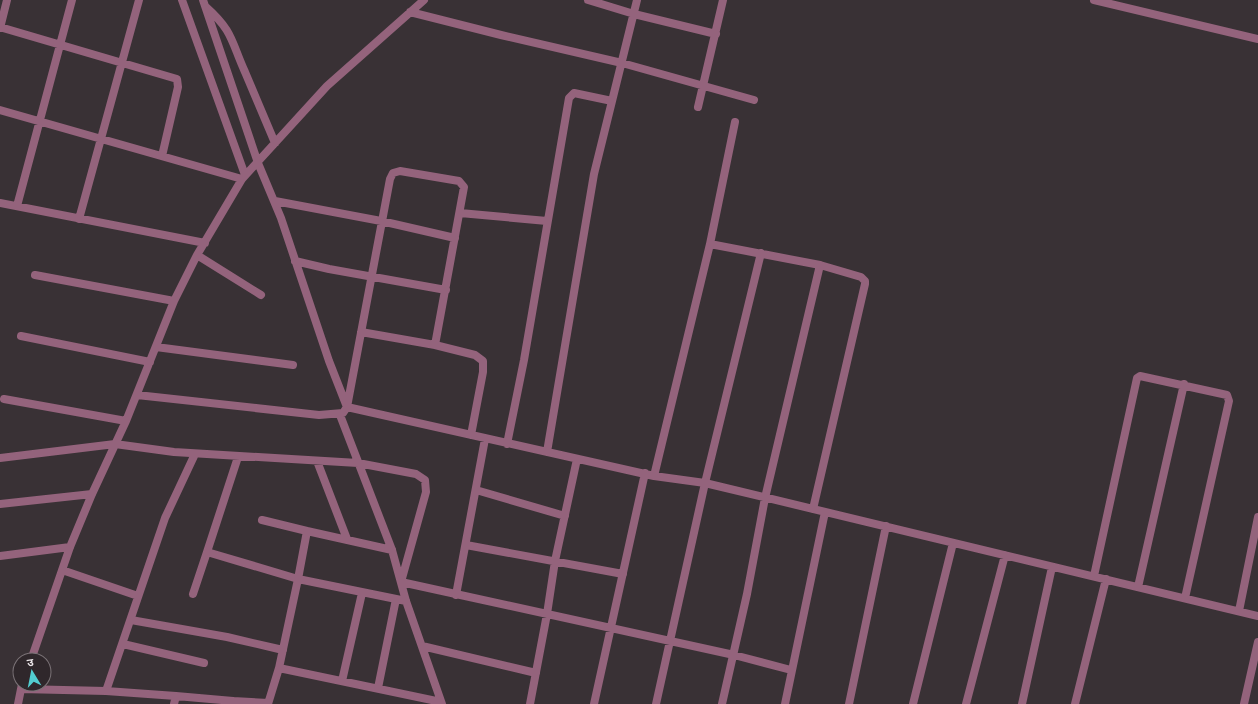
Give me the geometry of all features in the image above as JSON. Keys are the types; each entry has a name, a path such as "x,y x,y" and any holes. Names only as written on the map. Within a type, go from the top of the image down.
{"street":[{"path":"7,0 0,27 122,63 173,76 178,80 162,156"},
{"path":"17,206 72,0"},
{"path":"79,219 139,0"},
{"path":"182,0 250,170 275,201 328,361 347,407"},
{"path":"33,652 70,547 92,494 126,421 174,301 204,242 250,170 327,86 424,0"},
{"path":"588,0 634,14 716,34"},
{"path":"547,452 594,174 637,0"},
{"path":"698,107 723,0"},
{"path":"1094,0 1258,39"},
{"path":"204,3 250,170"},
{"path":"204,3 222,21 235,44 243,68 276,143"},
{"path":"410,12 622,63 754,100"},
{"path":"507,444 524,360 547,221 570,96 576,94 612,101"},
{"path":"0,110 162,156 250,170"},
{"path":"654,476 710,244 735,122"},
{"path":"137,395 318,415 343,414 347,407 390,179 396,171 462,183 464,190 435,345"},
{"path":"275,201 381,221 455,238"},
{"path":"0,203 204,242"},
{"path":"460,213 547,221"},
{"path":"710,244 820,265 861,277 865,280 813,509"},
{"path":"656,704 705,483 761,253"},
{"path":"197,255 261,295"},
{"path":"295,261 446,290"},
{"path":"722,704 747,594 765,498 820,265"},
{"path":"35,274 174,301"},
{"path":"361,332 435,345 475,355 482,361 483,372 471,436"},
{"path":"21,336 150,362"},
{"path":"156,347 293,365"},
{"path":"1094,576 1137,378 1140,376 1184,384 1227,395 1230,401 1185,598"},
{"path":"1138,587 1184,384"},
{"path":"4,399 126,421"},
{"path":"347,407 654,476 705,483 1258,616"},
{"path":"340,415 392,550 406,601 442,703"},
{"path":"456,595 485,438"},
{"path":"0,458 115,444 195,454 358,462 416,474 425,480 426,492 401,582"},
{"path":"106,691 165,518 195,454"},
{"path":"193,594 238,457"},
{"path":"530,704 547,614 555,561 577,459"},
{"path":"317,461 347,540"},
{"path":"594,704 645,473"},
{"path":"476,490 565,516"},
{"path":"0,504 92,494"},
{"path":"785,704 791,670 826,512"},
{"path":"1239,611 1258,517"},
{"path":"262,520 392,550"},
{"path":"849,704 886,526"},
{"path":"52,688 106,691 175,700 268,703 279,668 307,531"},
{"path":"913,704 953,543"},
{"path":"466,545 623,574"},
{"path":"0,556 70,547"},
{"path":"207,552 298,579 406,601"},
{"path":"966,704 1005,555"},
{"path":"1022,704 1052,567"},
{"path":"62,570 138,596"},
{"path":"1075,704 1106,579"},
{"path":"401,582 734,655 791,670"},
{"path":"342,681 362,593"},
{"path":"378,688 396,599"},
{"path":"131,620 226,637 283,650"},
{"path":"1244,704 1258,642"},
{"path":"123,644 204,663"},
{"path":"422,646 536,673"},
{"path":"279,668 378,688 442,703"},
{"path":"18,704 21,692"}]}
